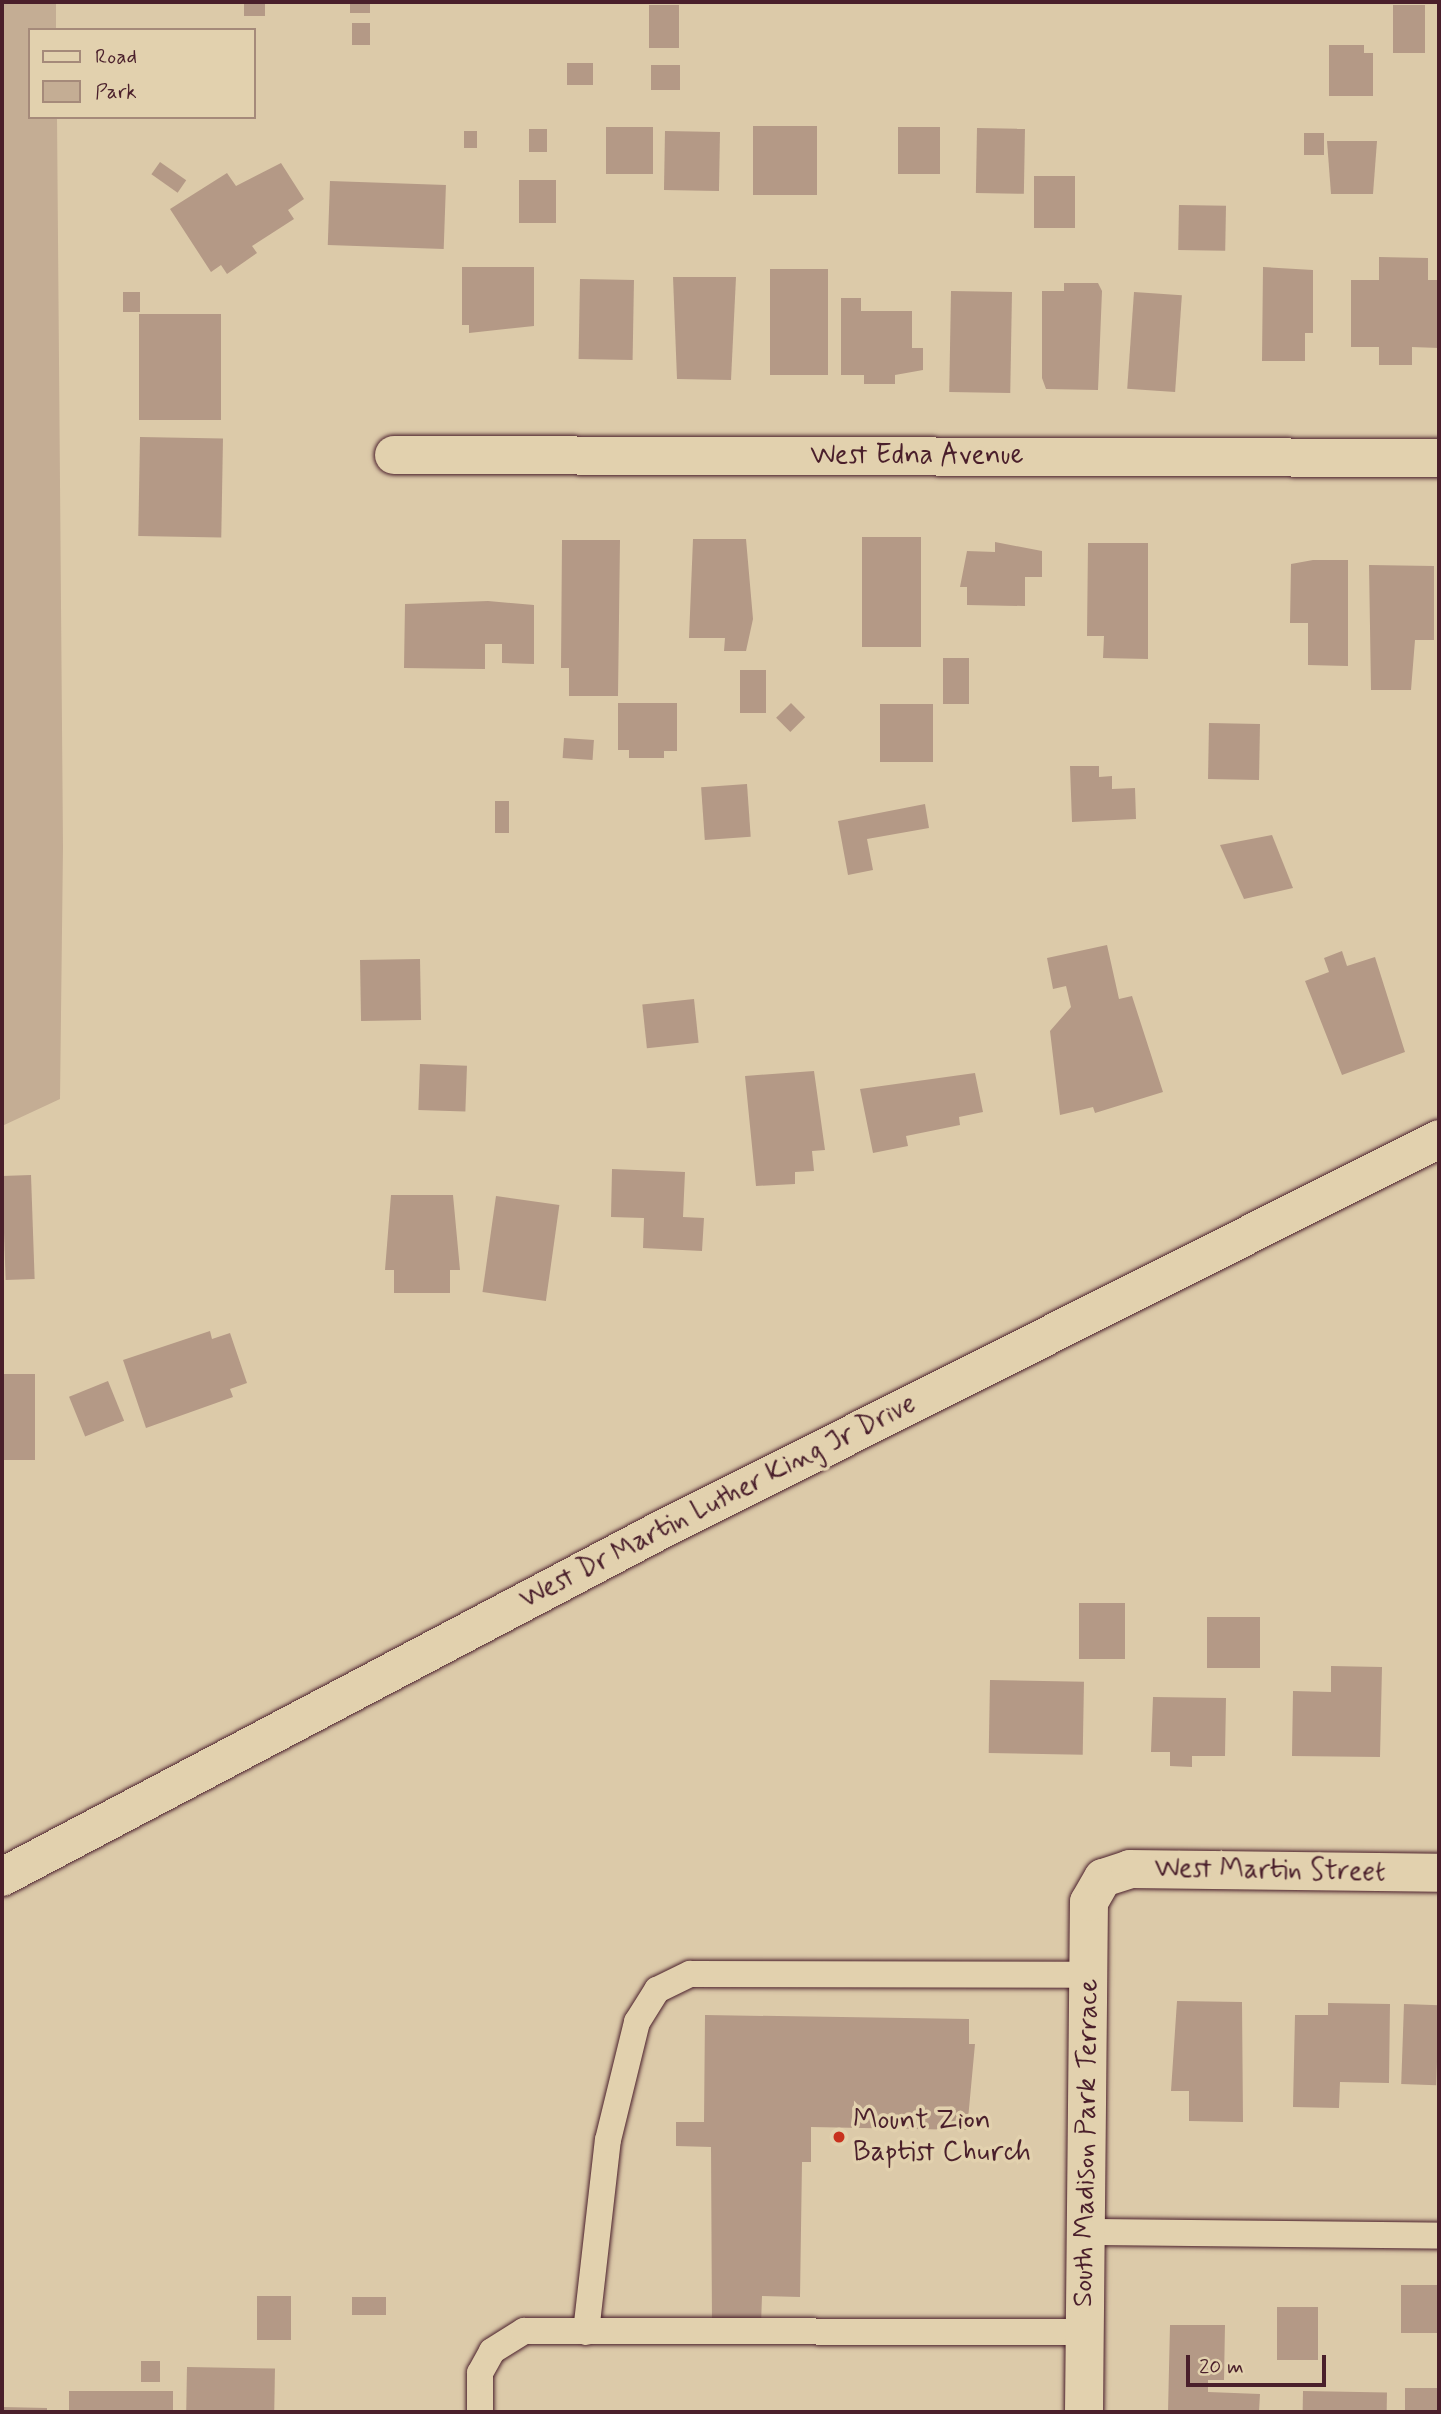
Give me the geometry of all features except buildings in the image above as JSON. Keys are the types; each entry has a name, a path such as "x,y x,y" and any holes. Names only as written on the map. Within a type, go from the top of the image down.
{"street":[{"name":"West Edna Avenue","path":"394,455 1439,458"},
{"name":"West Dr Martin Luther King Jr Drive","path":"2,1877 655,1533 1439,1139"},
{"name":"West Martin Street","path":"1103,1878 1130,1869 1439,1873"},
{"name":"South Madison Park Terrace","path":"1084,2412 1089,1902 1103,1878"}],"lane":[{"path":"586,2332 608,2140 637,2022 657,1990 690,1974 1089,1975"},
{"path":"1086,2232 1439,2236"},
{"path":"480,2412 480,2373 492,2351 524,2331 790,2335 1085,2332"}],"green space":[{"path":"2,2 56,2 56,28 28,28 28,119 57,119 63,847 60,1099 2,1126"}],"place":[{"name":"Mount Zion Baptist Church","path":"839,2137"}]}
